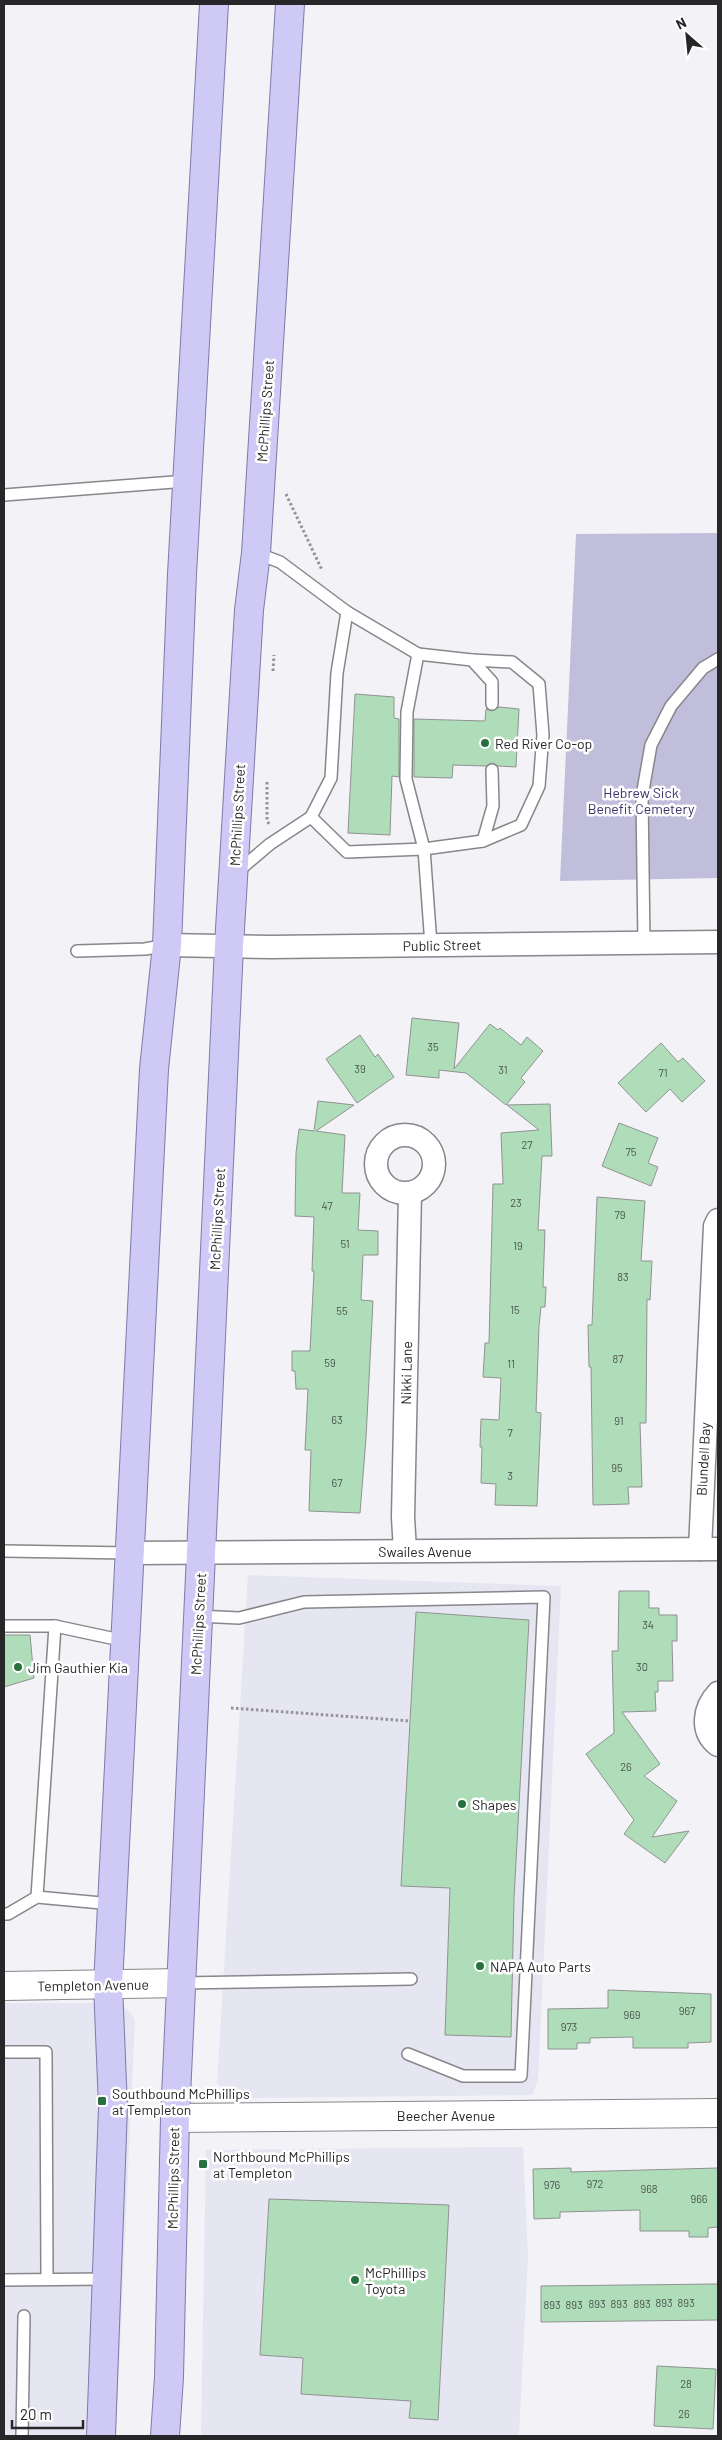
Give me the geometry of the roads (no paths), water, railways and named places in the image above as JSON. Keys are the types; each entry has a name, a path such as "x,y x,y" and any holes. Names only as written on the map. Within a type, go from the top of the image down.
{"main road":[{"path":"101,2436 113,2107 108,1985 154,1069 167,944 188,481 214,4"},
{"name":"McPhillips Street","path":"165,2436 169,2377 175,2118 229,946 249,610 256,553 290,4"}],"street":[{"name":"Public Street","path":"167,944 229,946 718,942"},
{"name":"Nikki Lane","path":"405,1551 403,1517 410,1194"},
{"name":"Blundell Bay","path":"709,1549 715,1226 718,1220"},
{"name":"Swailes Avenue","path":"131,1553 709,1549"},
{"path":"718,1693 709,1706 705,1722 709,1734 718,1745"},
{"name":"Templeton Avenue","path":"4,1986 182,1983"},
{"name":"Beecher Avenue","path":"175,2118 718,2113"}],"lane":[{"path":"4,495 188,481"},
{"path":"256,553 280,562 348,612 418,654 512,662 539,684 543,735 540,786 521,825 483,841 424,849 347,852 310,817"},
{"path":"234,875 270,844 310,817 331,778 337,673 348,612"},
{"path":"418,654 407,712 406,779 424,849 431,945"},
{"path":"644,943 642,796 651,745 672,706 703,668 718,659"},
{"path":"472,660 492,682 492,704"},
{"path":"483,841 493,806 492,770"},
{"path":"77,951 145,949 167,944"},
{"path":"4,1551 131,1553"},
{"path":"198,1616 239,1618 304,1602 544,1597 521,2076 463,2076 408,2054"},
{"path":"4,1626 55,1626 126,1641"},
{"path":"37,1897 55,1626"},
{"path":"4,1914 8,1914 37,1897 112,1904"},
{"path":"182,1983 412,1979"},
{"path":"4,2052 46,2052 47,2279"},
{"path":"4,2280 108,2279"},
{"path":"22,2436 24,2316"}],"place":[{"name":"Red River Co-op","path":"485,743"},
{"name":"Jim Gauthier Kia","path":"18,1667"},
{"name":"Shapes","path":"462,1804"},
{"name":"NAPA Auto Parts","path":"480,1966"},
{"name":"Southbound McPhillips at Templeton","path":"102,2101"},
{"name":"Northbound McPhillips at Templeton","path":"203,2164"},
{"name":"McPhillips Toyota","path":"355,2280"}],"park label":[{"name":"Hebrew Sick Benefit Cemetery","path":"641,800"}]}
